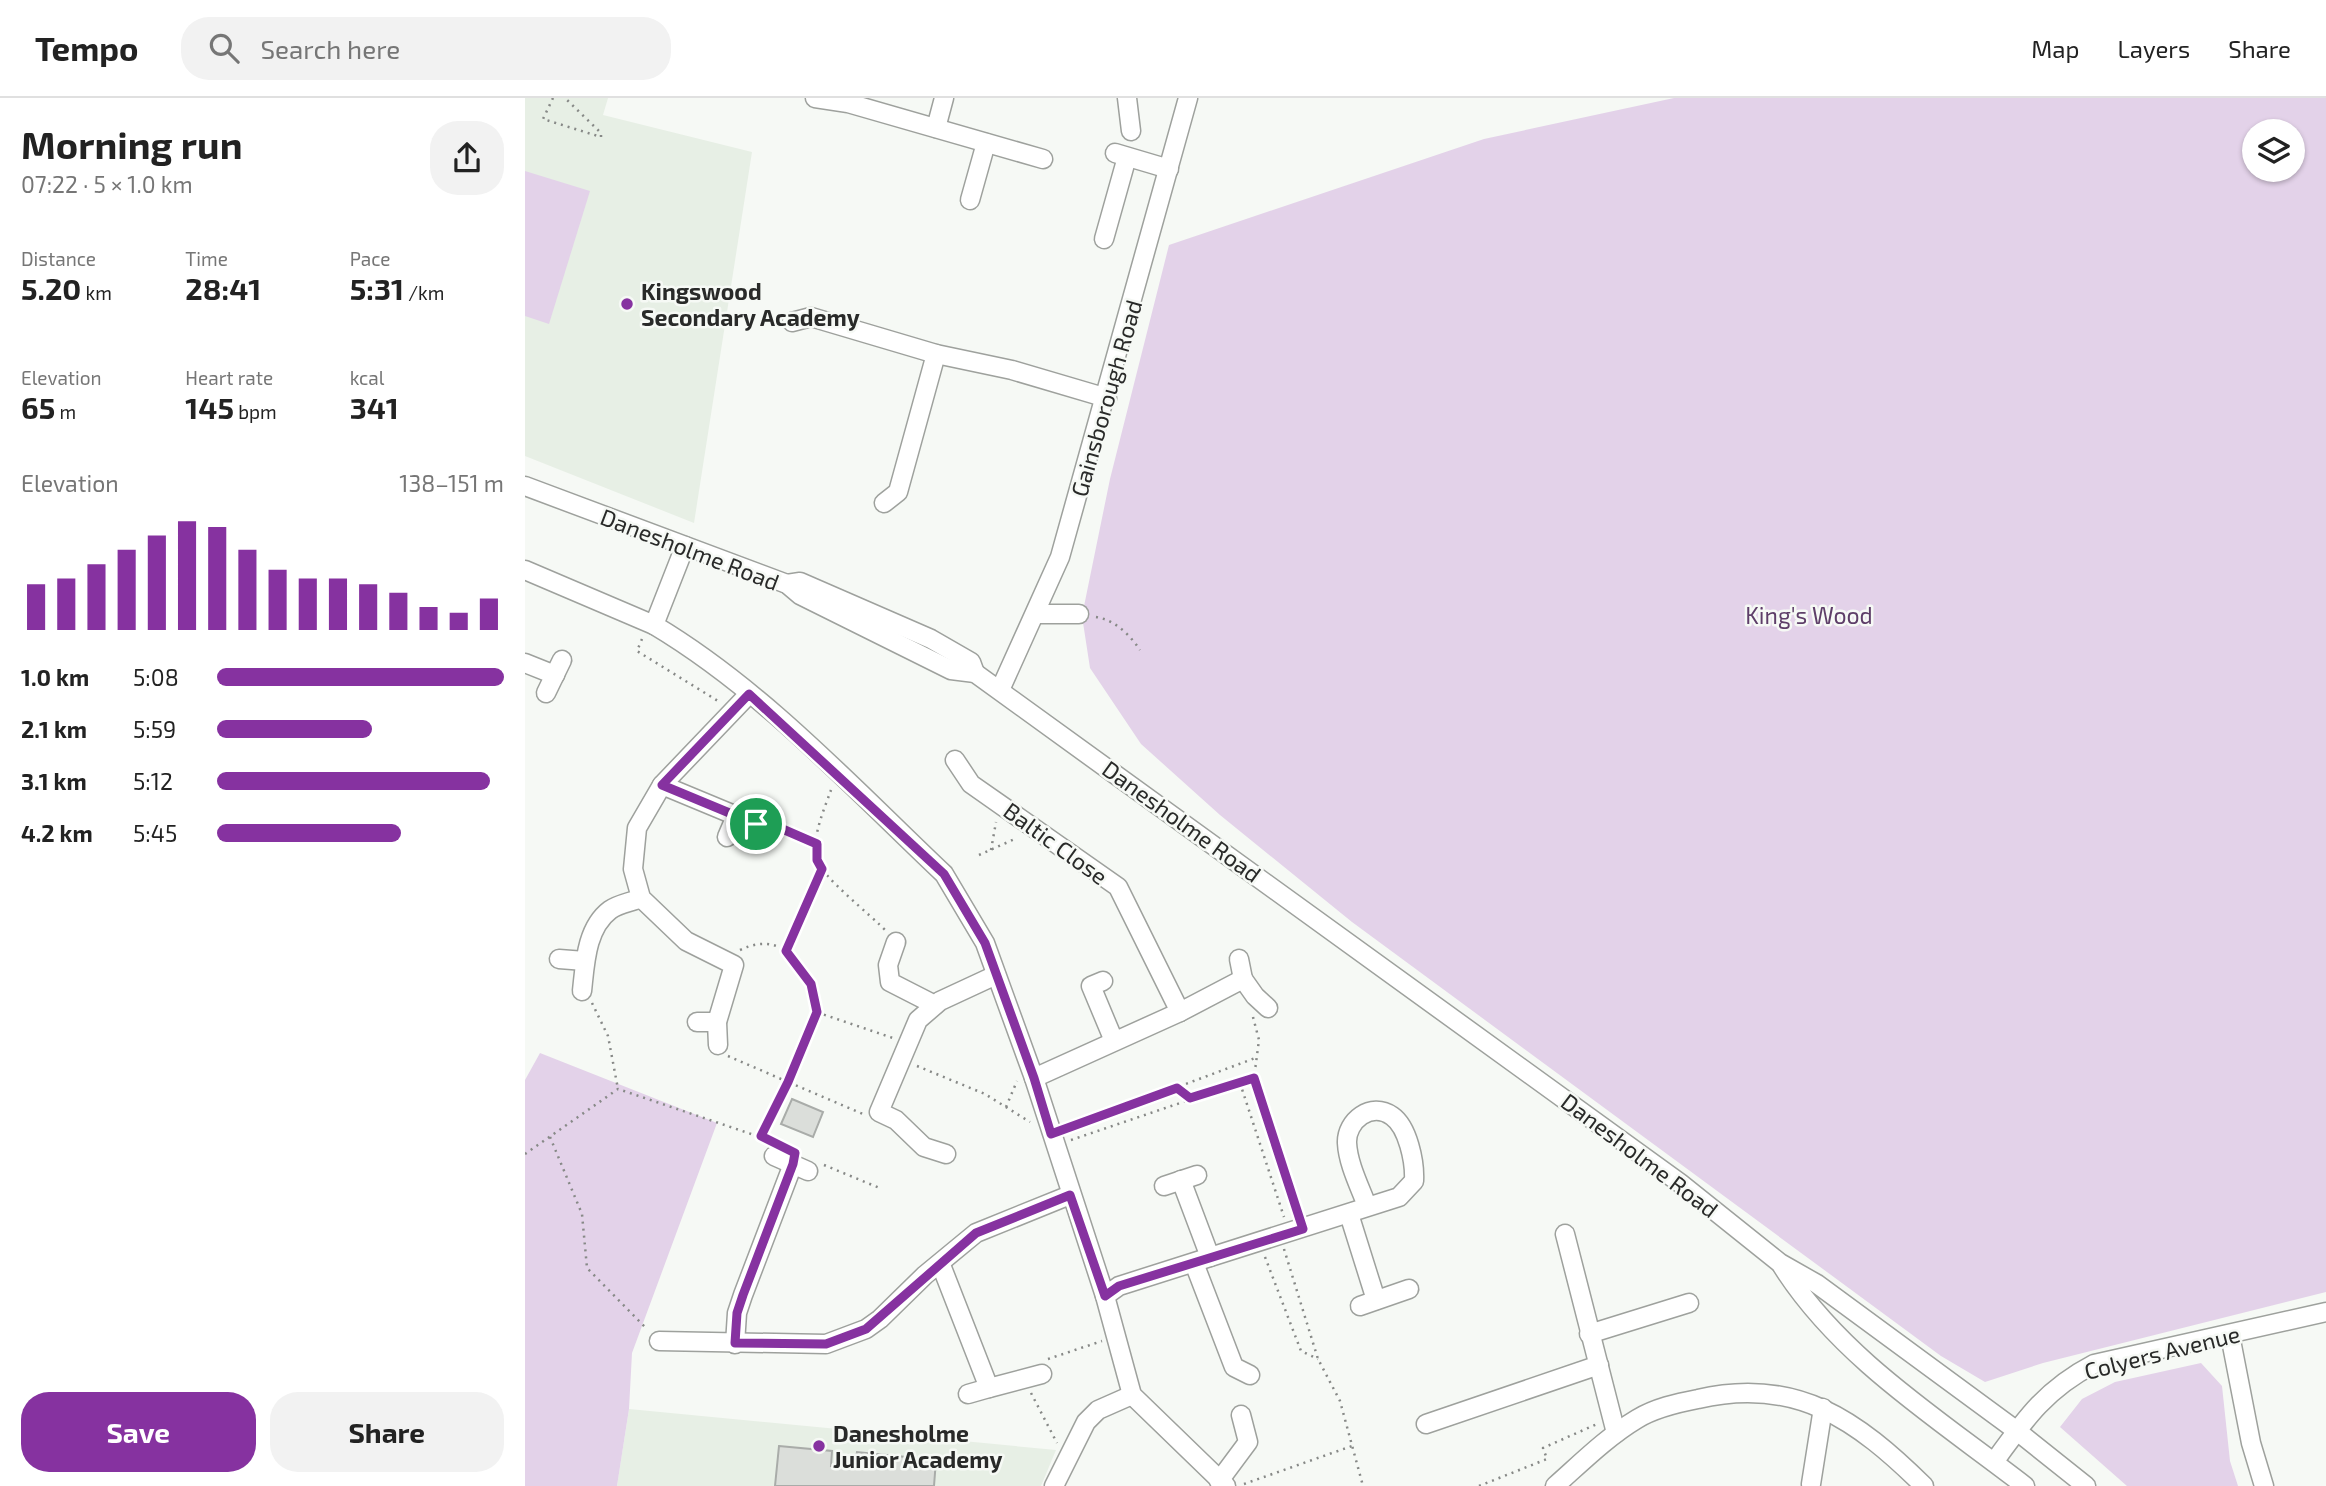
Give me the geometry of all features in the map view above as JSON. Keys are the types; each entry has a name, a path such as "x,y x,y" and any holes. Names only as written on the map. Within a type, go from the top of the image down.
{"street":[{"path":"815,98 849,100 1043,159"},
{"path":"936,128 944,98"},
{"path":"1127,98 1131,131"},
{"name":"Gainsborough Road","path":"1000,691 1060,557 1107,398 1188,98"},
{"path":"970,200 986,143"},
{"path":"1104,239 1121,155 1169,169"},
{"path":"792,322 811,317 936,354 1012,370 1107,398"},
{"path":"884,503 898,492 936,354"},
{"name":"Danesholme Road","path":"525,486 787,584 800,595 951,670 975,673 1680,1183 1780,1263 1817,1284 2017,1431 2086,1486"},
{"path":"651,624 685,546"},
{"path":"525,570 651,624 703,654 944,874 974,921 1034,1078 1105,1296 1132,1395 1223,1484 1248,1442 1241,1415"},
{"path":"1036,614 1079,614"},
{"path":"525,663 559,667 546,693"},
{"path":"718,1045 717,1022 734,965 686,941 641,898 633,869 636,828 662,785 749,694"},
{"name":"Baltic Close","path":"955,760 971,784 1118,887 1180,1012"},
{"path":"662,785 756,824"},
{"path":"727,837 736,816"},
{"path":"582,991 587,948 597,925 611,909 641,898"},
{"path":"897,942 888,965 890,982 935,1005"},
{"path":"559,958 585,961"},
{"path":"1239,958 1244,979 1261,1002"},
{"path":"946,1154 924,1147 897,1120 879,1112 918,1020 935,1005 968,986 996,975"},
{"path":"1034,1078 1180,1012 1244,979"},
{"path":"1103,981 1091,986 1115,1041"},
{"path":"697,1022 717,1022"},
{"path":"1105,1296 1119,1286 1399,1197 1414,1181 1413,1162 1400,1124 1394,1117 1378,1111 1360,1116 1348,1134 1347,1145 1367,1206"},
{"path":"735,1343 740,1304 807,1166 773,1149"},
{"path":"1164,1186 1189,1177 1202,1260 1234,1367 1250,1375"},
{"path":"659,1341 826,1344 880,1319 925,1275 941,1265 976,1233 1070,1195"},
{"path":"1349,1214 1368,1303 1409,1289"},
{"path":"1565,1234 1614,1425"},
{"name":"Danesholme Road","path":"1780,1263 1802,1298 1906,1398 2025,1486"},
{"path":"941,1265 989,1388"},
{"path":"1589,1334 1689,1303"},
{"name":"Colyers Avenue","path":"1994,1462 2017,1431 2063,1380 2094,1364 2326,1312"},
{"path":"2230,1335 2251,1443 2264,1486"},
{"path":"1426,1424 1599,1366"},
{"path":"968,1394 1033,1377"},
{"path":"1555,1486 1614,1425 1670,1405 1713,1395 1751,1392 1786,1395 1823,1408 1864,1431 1924,1486"},
{"path":"1054,1486 1065,1458 1086,1422 1098,1410 1132,1395"},
{"path":"1811,1484 1823,1408"}],"path":[{"path":"553,98 543,119 601,137 601,133 565,98"},
{"path":"1079,614 1106,619 1132,637 1140,650"},
{"path":"651,624 637,651 733,710"},
{"path":"833,787 823,811 817,860 822,869 897,942"},
{"path":"991,850 997,814 1004,806"},
{"path":"756,824 764,821 817,844"},
{"path":"979,855 1036,829"},
{"path":"786,951 822,869"},
{"path":"722,959 753,944 768,944 786,951 811,984 817,1012 788,1082 761,1136"},
{"path":"582,991 597,1008 608,1036 618,1089"},
{"path":"1261,1002 1253,1022 1259,1040 1254,1078 1318,1359 1340,1401 1363,1486"},
{"path":"817,1012 905,1051 985,1094 1052,1137 1254,1078"},
{"path":"718,1045 712,1049 875,1119 879,1112"},
{"path":"1052,1137 1258,1057"},
{"path":"1240,1083 1291,1233"},
{"path":"1177,1088 1190,1098"},
{"path":"618,1089 761,1136 773,1149"},
{"path":"525,1154 618,1089"},
{"path":"550,1137 582,1214 587,1268 659,1341"},
{"path":"807,1166 882,1189"},
{"path":"1259,1242 1301,1351 1318,1359"},
{"path":"1065,1458 1033,1377 1042,1361 1115,1337"},
{"path":"1479,1486 1547,1460 1543,1448 1614,1425"},
{"path":"1242,1486 1245,1482 1352,1446"}],"shaded area":[{"name":"Kingswood Secondary Academy","path":"525,98 608,98 603,115 752,152 694,523 525,456"},
{"name":"Danesholme Junior Academy","path":"629,1409 1056,1450 1041,1486 617,1486"}],"green space":[{"name":"King's Wood","path":"1674,98 2326,98 2326,1292 2043,1363 1985,1382 1941,1356 1352,922 1220,815 1141,744 1090,668 1082,616 1110,479 1169,245 1484,139"},
{"path":"525,171 590,191 549,324 525,316"},
{"path":"540,1053 717,1123 632,1353 629,1409 617,1486 525,1486 525,1080"},
{"path":"2201,1363 2222,1386 2230,1461 2238,1486 2127,1486 2060,1427 2082,1399 2115,1382"}],"building":[{"path":"792,1099 823,1112 813,1137 781,1124"},
{"path":"779,1446 832,1451 831,1466 855,1467 857,1452 936,1460 934,1486 775,1486"}],"place":[{"name":"Kingswood Secondary Academy","path":"627,304"},
{"name":"Danesholme Junior Academy","path":"819,1446"}],"route":[{"path":"749,694 944,874 985,943 1034,1078 1051,1134 1177,1088 1190,1098 1254,1078 1303,1229 1119,1286 1105,1296 1070,1195 976,1233 866,1329 826,1344 735,1343 737,1313 795,1153 761,1136 781,1091 788,1082 817,1012 811,984 786,951 822,869 817,860 817,844 764,821 756,824 662,785 749,694"}]}
